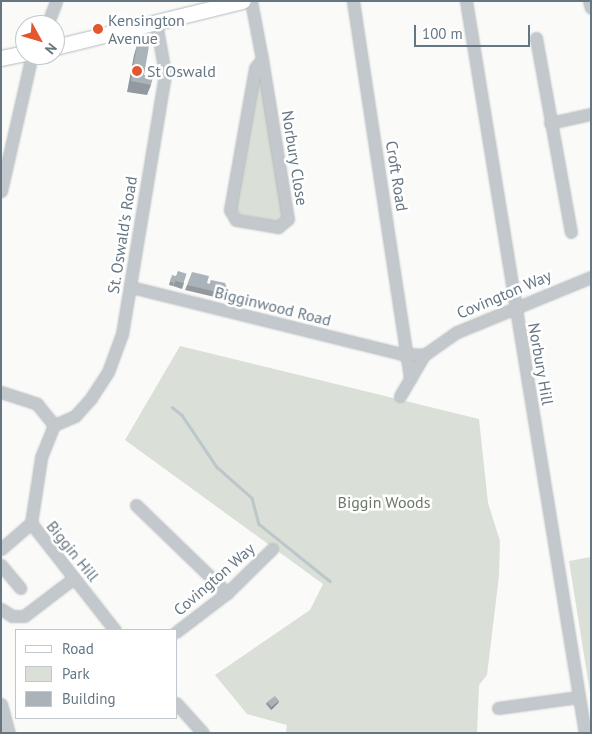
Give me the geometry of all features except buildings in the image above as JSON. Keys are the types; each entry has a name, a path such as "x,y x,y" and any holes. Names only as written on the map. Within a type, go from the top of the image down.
{"main road":[{"path":"65,45 242,1"},
{"path":"1,58 15,55"}],"street":[{"path":"51,15 56,1"},
{"name":"Norbury Close","path":"251,1 262,58 288,219 278,227 236,220 230,210 255,68 262,58"},
{"name":"Croft Road","path":"353,1 410,379"},
{"name":"Norbury Hill","path":"466,1 584,733"},
{"path":"589,1 591,8"},
{"name":"St. Oswald's Road","path":"54,425 75,416 103,381 118,346 131,288 130,275 165,73 156,23"},
{"path":"536,38 571,232"},
{"path":"1,191 30,65"},
{"path":"550,123 591,114"},
{"name":"Covington Way","path":"400,396 424,355 457,332 514,306 591,277"},
{"name":"Bigginwood Road","path":"131,288 407,355 424,355"},
{"path":"1,392 37,404 54,425"},
{"name":"Biggin Hill","path":"54,425 41,458 32,523 114,629"},
{"path":"136,505 227,593"},
{"path":"1,549 32,523"},
{"name":"Covington Way","path":"178,630 227,593 272,550"},
{"path":"1,566 20,588"},
{"path":"1,610 12,616 24,616 74,578"},
{"path":"498,708 578,697"},
{"path":"1,704 8,716 9,733"},
{"path":"178,705 200,732"}],"green space":[{"path":"260,69 285,215 276,222 241,215 234,205"},
{"name":"Biggin Woods","path":"180,346 479,419 488,503 500,541 499,576 487,675 479,685 477,733 286,733 287,725 247,714 215,675 310,610 323,584 125,440"},
{"path":"591,557 591,699 569,561"}],"waterway":[{"path":"172,407 182,415 217,467 252,498 259,524 330,581"}],"place":[{"name":"Kensington Avenue","path":"98,29"},
{"name":"St Oswald","path":"137,71"}]}
